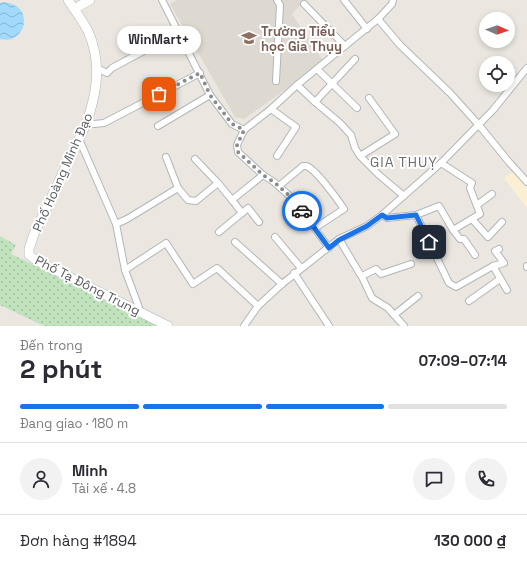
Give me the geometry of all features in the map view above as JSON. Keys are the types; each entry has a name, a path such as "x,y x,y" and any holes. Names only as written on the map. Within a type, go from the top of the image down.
{"street":[{"name":"Phố Hoàng Minh Đạo","path":"29,255 34,234 87,122 95,90 97,68 92,43 88,31 68,0"},
{"path":"74,10 90,0"},
{"path":"162,0 210,95 232,124 244,130"},
{"path":"276,0 280,5 276,81"},
{"path":"344,0 367,28"},
{"path":"329,248 294,200 238,152 237,145 244,130 378,19 391,1"},
{"path":"304,4 345,46"},
{"path":"378,19 400,45 450,93 527,182"},
{"path":"97,68 107,73 112,68 179,32"},
{"path":"315,102 355,59"},
{"path":"244,326 258,306 294,273 339,240 367,226 404,196 440,163 493,110 527,68"},
{"path":"317,69 356,108"},
{"path":"87,122 94,124 104,123 200,73"},
{"path":"297,85 340,123 351,135 355,148 360,156 379,175 404,196"},
{"path":"158,126 210,95"},
{"path":"360,156 395,134 369,98"},
{"path":"271,109 296,126 277,156"},
{"path":"78,139 116,224 125,270 141,313"},
{"path":"166,157 178,188 188,200 196,201 218,183"},
{"path":"194,159 218,183 242,213"},
{"path":"440,163 472,183 470,188 480,214 453,230"},
{"path":"278,186 303,166 311,169 324,183 344,209 315,228"},
{"path":"232,200 263,175"},
{"path":"116,224 178,188"},
{"path":"477,205 492,194"},
{"path":"382,215 387,218 416,215 439,206 453,230 460,239 464,239 475,255"},
{"path":"219,232 248,208 259,222"},
{"path":"416,215 450,283 456,287 493,266 504,264 495,251 499,249"},
{"path":"472,219 488,236 502,222"},
{"path":"275,236 302,268"},
{"path":"339,240 362,276 372,298 388,308 404,326"},
{"path":"235,242 282,284"},
{"path":"125,270 166,243 193,284 217,268 258,306"},
{"name":"Phố Tạ Đông Trung","path":"29,255 37,261 168,326"},
{"path":"362,276 376,269 381,274 411,264"},
{"path":"493,266 507,290"},
{"path":"294,273 329,326"},
{"path":"469,301 500,279"},
{"path":"394,315 418,296"}],"shaded area":[{"name":"Trường Tiểu học Gia Thụy","path":"177,0 305,0 292,14 324,62 244,119 235,117 170,4"},
{"path":"514,171 527,188 527,208 504,178"}],"green space":[{"path":"0,236 16,245 11,254 160,326 44,326 0,305"}],"water":[{"path":"4,2 14,5 21,10 24,17 24,24 21,31 16,37 9,40 0,39 0,3"}],"way so far":[{"path":"159,94 200,73 210,95 232,124 244,130 237,145 238,152 294,200 302,211"}],"place":[{"name":"Trường Tiểu học Gia Thụy","path":"249,38"},
{"name":"WinMart+","path":"159,94"}],"district":[{"name":"GIA THUỴ","path":"404,162"}],"route":[{"path":"302,211 329,248 339,240 367,226 382,215 387,218 416,215 429,242"}]}
